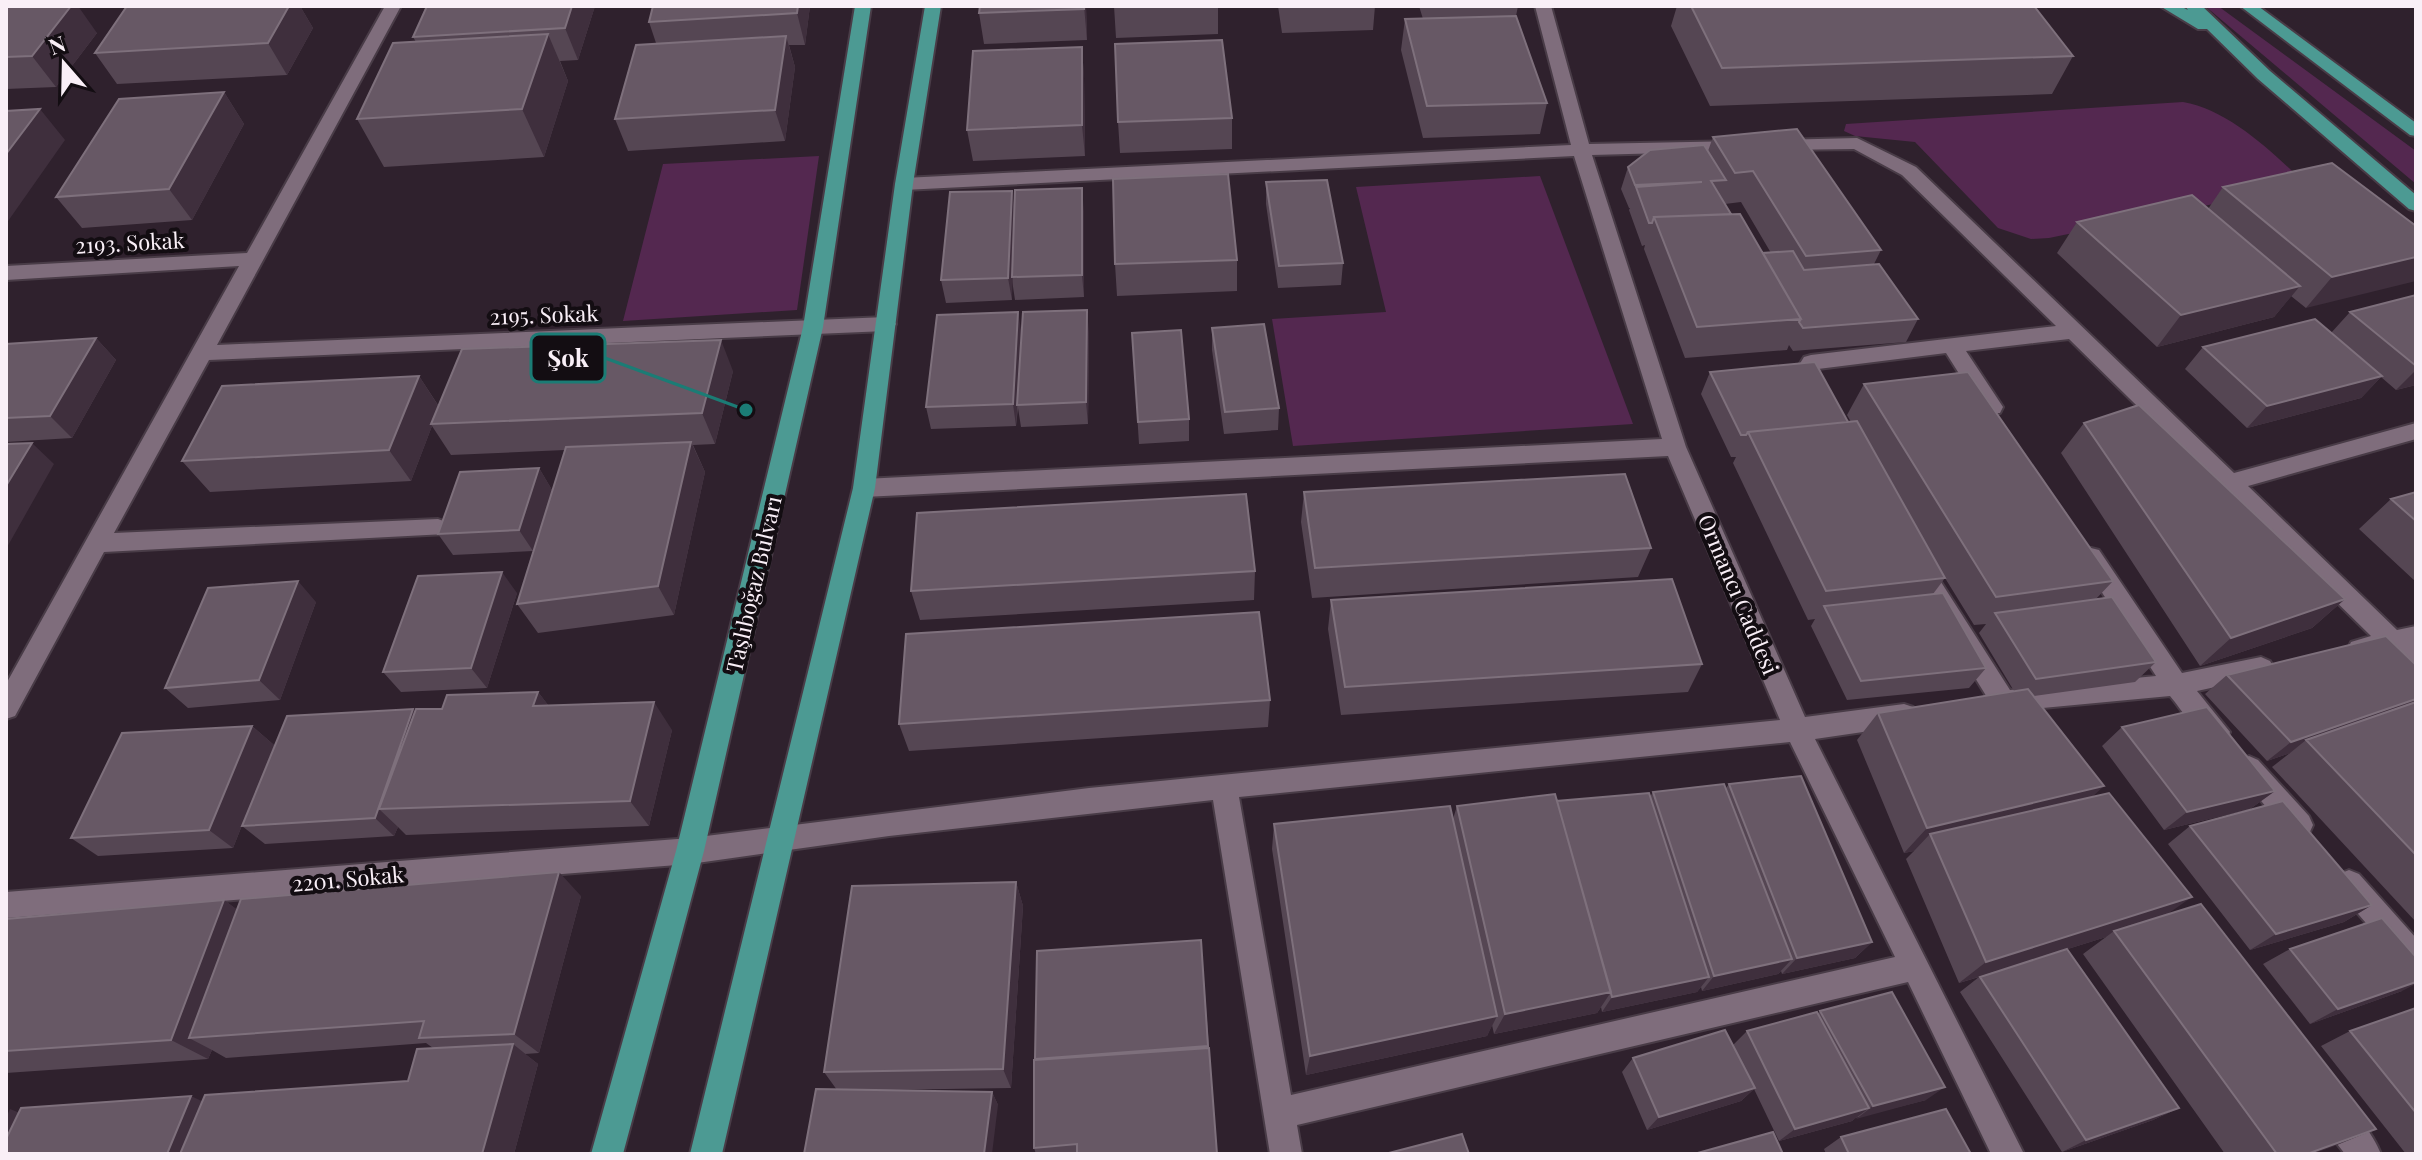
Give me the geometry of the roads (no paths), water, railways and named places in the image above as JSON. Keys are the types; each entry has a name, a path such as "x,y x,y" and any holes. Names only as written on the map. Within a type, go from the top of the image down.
{"main road":[{"name":"Taşlıboğaz Bulvarı","path":"607,1154 690,851 813,327 863,6"},
{"path":"706,1154 864,488 904,184 933,6"},
{"path":"2168,6 2220,33"},
{"path":"2193,6 2292,100 2416,205"},
{"path":"2248,6 2416,131"}],"street":[{"path":"6,708 393,6"},
{"name":"Ormancı Caddesi","path":"1543,6 1581,150 1675,447 1798,731 2008,1154"},
{"path":"904,184 1581,150 1857,143 1909,171 2230,483 2405,639 2416,664"},
{"name":"2193. Sokak","path":"6,273 256,259"},
{"name":"2195. Sokak","path":"204,353 886,324"},
{"path":"1819,405 1802,378 1811,362 2074,331"},
{"path":"1951,345 2003,423"},
{"path":"2230,483 2416,431"},
{"path":"864,488 1675,447"},
{"path":"98,543 438,528"},
{"path":"1902,540 2001,701 2021,725"},
{"path":"2081,541 2176,685 2312,840"},
{"path":"2331,654 2405,639"},
{"path":"1970,706 2176,685 2285,663"},
{"name":"2201. Sokak","path":"6,905 690,851 782,837 1224,787 1798,731 1923,713"},
{"path":"1224,787 1286,1154"},
{"path":"2332,864 2416,959"},
{"path":"1280,1113 1913,967"},
{"path":"2316,1093 2365,1154"}],"place":[{"name":"Şok","path":"746,410"}]}
